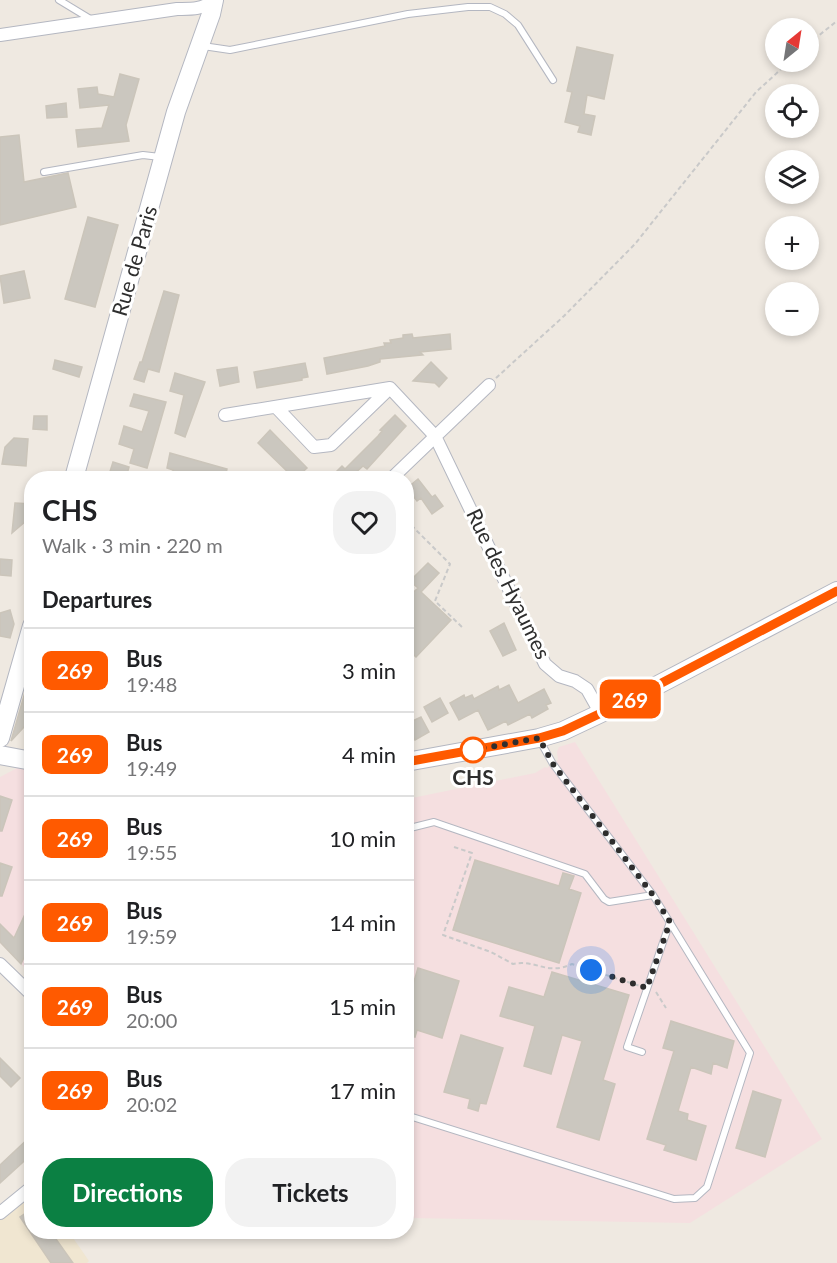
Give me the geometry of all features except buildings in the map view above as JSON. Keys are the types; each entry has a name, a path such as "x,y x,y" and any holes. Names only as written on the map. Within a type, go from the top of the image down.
{"street":[{"path":"177,9 194,0"},
{"path":"0,35 93,20 203,7 213,0"},
{"name":"Rue de Paris","path":"76,471 164,158 211,14 213,0"},
{"path":"399,471 489,385"},
{"path":"276,407 314,447 332,445 390,388"},
{"path":"225,416 390,388"},
{"name":"Rue des Hyaumes","path":"390,388 435,436 545,664 559,676 587,688 601,714"},
{"path":"414,761 539,738 563,731 601,714 837,591"},
{"path":"0,738 8,700 24,651"},
{"path":"0,756 24,760"},
{"path":"0,964 24,987"},
{"path":"0,1213 24,1194"}],"lane":[{"path":"59,0 93,20"},
{"path":"201,45 230,50 408,14 468,7 490,7 505,14 518,25 553,80"},
{"path":"44,172 142,155 164,158"},
{"path":"414,1118 674,1199 695,1198 707,1187 750,1053 653,895 553,764 539,738"},
{"path":"414,828 434,822 585,874 603,900 609,902 653,895"},
{"path":"642,1052 627,1047 670,922"}],"path":[{"path":"819,35 837,21"},
{"path":"489,385 564,316 635,244 756,92 778,72"},
{"path":"414,528 450,564 435,601 462,627"},
{"path":"454,847 472,853 443,935 491,952 513,964 525,961 544,968 560,970 572,964 647,988 656,991 666,1008"}],"shaded area":[{"path":"575,742 822,1139 690,1223 414,1218 414,798 535,773 558,760 559,747"},
{"path":"19,767 24,768 24,967 0,943 0,777"},
{"path":"24,1201 24,1239 74,1239 89,1261 87,1263 0,1263 0,1220"}],"bus line":[{"name":"269","path":"414,761 539,738 563,731 633,698 837,591"}],"place":[{"name":"CHS","path":"473,750"}],"route":[{"path":"473,750 539,738 553,764 653,895 670,922 647,988 591,970"}]}
